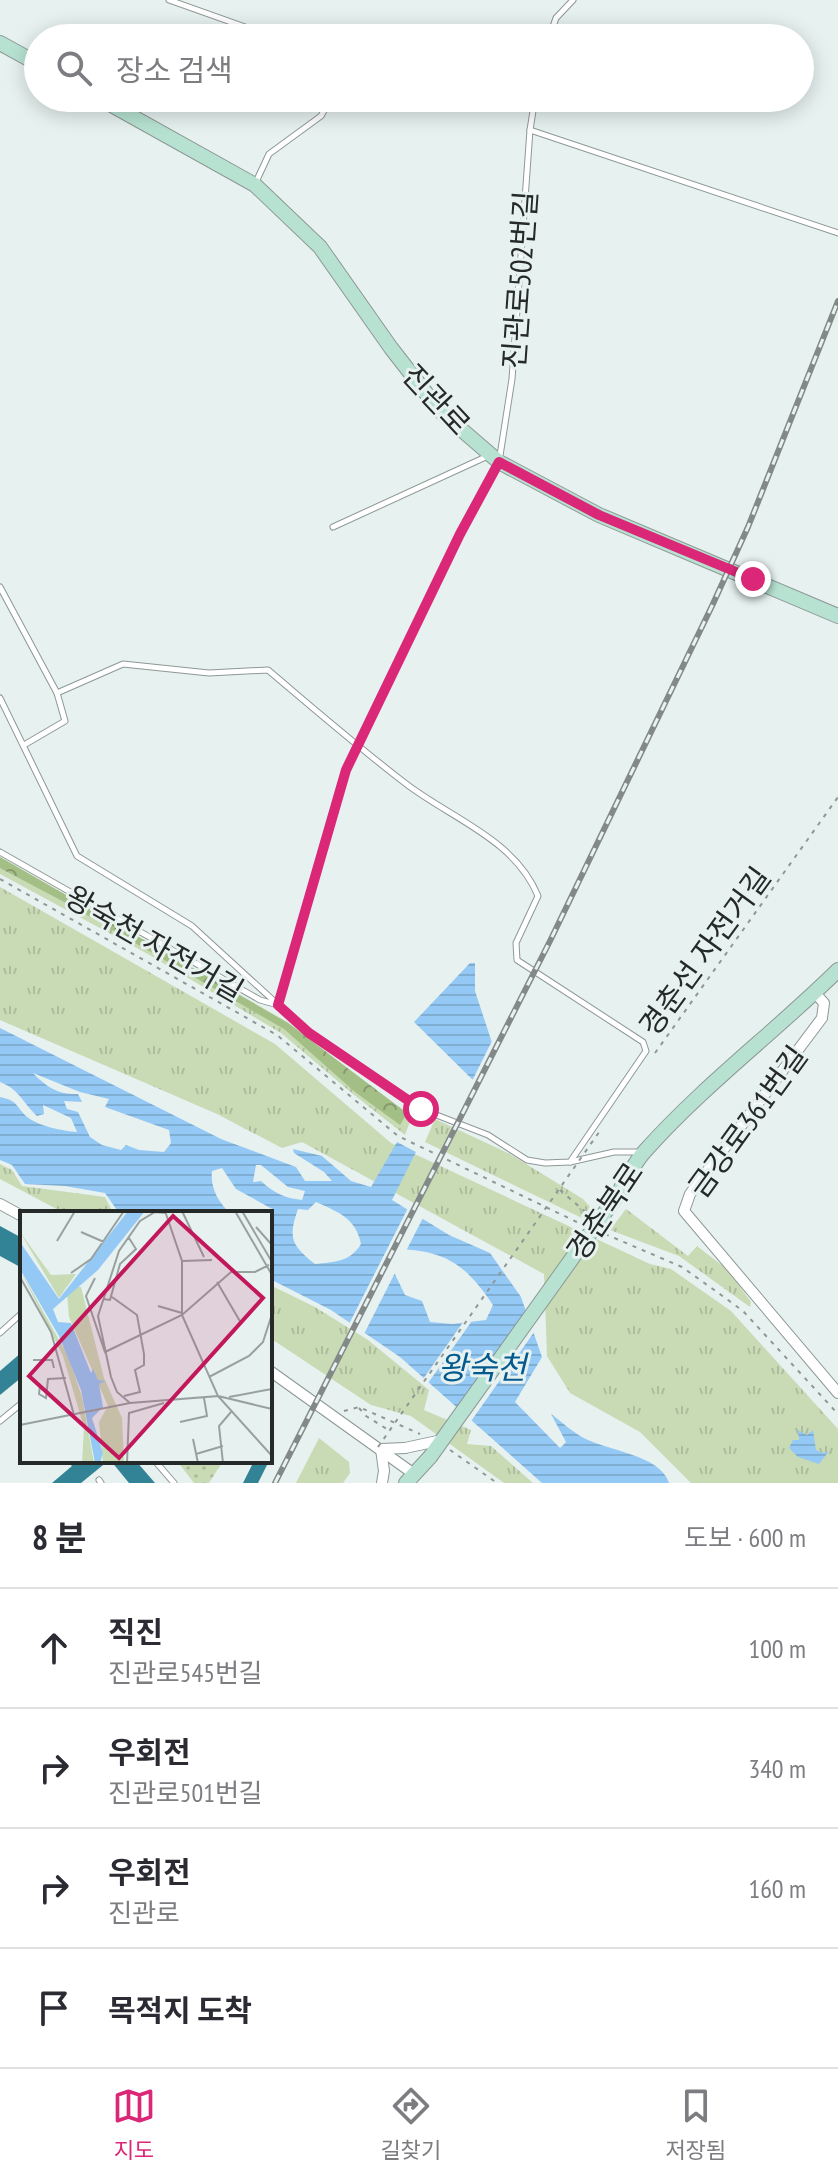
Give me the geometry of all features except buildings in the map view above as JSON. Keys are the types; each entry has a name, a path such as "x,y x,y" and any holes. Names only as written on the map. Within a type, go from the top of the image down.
{"street":[{"path":"0,43 24,56"},
{"name":"진관로","path":"124,112 255,185 320,247 440,411 495,458 599,515 838,616"},
{"name":"경춘북로","path":"410,1479 444,1440 616,1197 643,1152 772,1028 838,970"},
{"name":"금강로361번길","path":"815,993 824,1003 822,1018 690,1194 684,1211 838,1393"},
{"path":"0,1204 20,1215"},
{"path":"272,1372 379,1448 410,1479"},
{"path":"379,1448 419,1447 444,1440"},
{"path":"379,1448 384,1471 382,1483"}],"lane":[{"path":"169,0 237,24"},
{"path":"554,24 573,0"},
{"path":"255,185 269,154 323,112"},
{"name":"진관로502번길","path":"278,1005 346,770 495,458 512,379 533,112"},
{"path":"530,130 838,233"},
{"path":"333,527 495,458"},
{"path":"0,587 57,693 65,721 24,745"},
{"path":"57,693 123,664 209,673 268,670 408,785 490,837 532,880 538,896 516,943 517,960 643,1042 646,1051 570,1162"},
{"path":"0,698 77,856 192,926 309,1033 421,1109 488,1135 527,1160 570,1162 614,1152 643,1152"},
{"path":"0,852 260,1000 278,1005"},
{"path":"0,1333 20,1315"},
{"path":"0,1421 20,1405"},
{"path":"157,1463 174,1483"}],"path":[{"name":"경춘선 자전거길","path":"654,1054 838,797"},
{"name":"왕숙천 자전거길","path":"0,879 277,1035 398,1136 581,1224"},
{"path":"379,1448 602,1128"},
{"path":"605,1234 682,1267 743,1311 838,1414"},
{"path":"359,1407 366,1416 390,1431"}],"green space":[{"path":"0,857 289,1023 364,1083 412,1116 405,1135 281,1033 146,953 0,874"},
{"path":"0,857 288,1023 407,1113 400,1125 355,1092 284,1029 0,868"},
{"path":"0,887 275,1044 391,1143 650,1264 671,1269 731,1311 838,1429 838,1483 691,1483 640,1432 570,1393 547,1356 544,1274 302,1142 282,1148 217,1114 0,1020"},
{"path":"435,1119 510,1154 583,1199 590,1207 582,1218 425,1142"},
{"path":"0,1164 12,1170 22,1186 105,1197 112,1211 60,1211 0,1179"},
{"path":"626,1209 688,1256 697,1246 728,1270 751,1302 750,1307 679,1256 610,1230"},
{"path":"272,1286 315,1307 368,1340 429,1390 424,1410 471,1430 467,1444 491,1446 533,1483 504,1483 411,1416 371,1405 272,1339"},
{"path":"319,1438 349,1462 350,1473 343,1483 296,1483"},
{"path":"179,1463 222,1463 209,1483 194,1483"}],"water":[{"path":"470,963 475,963 475,991 499,1064 480,1087 414,1022"},
{"name":"왕숙천","path":"0,1028 221,1139 296,1167 305,1181 332,1181 324,1172 294,1153 293,1149 322,1156 351,1181 371,1187 397,1142 416,1152 392,1200 449,1235 490,1253 521,1297 542,1357 515,1402 560,1448 566,1442 551,1414 592,1442 644,1459 664,1473 669,1483 542,1483 400,1357 331,1310 272,1280 274,1210 236,1189 222,1168 212,1171 212,1183 228,1211 118,1211 105,1193 65,1186 25,1184 12,1165 0,1160 0,1097 13,1102 37,1123 77,1132 71,1118 43,1105 44,1114 37,1116 0,1082","holes":["33,1073 80,1092 109,1099 105,1107 169,1130 171,1143 164,1152 139,1150 126,1145 121,1150 102,1145 90,1137 78,1112 67,1109 64,1101 82,1102 78,1094 48,1086","256,1165 261,1165 288,1187 305,1191 302,1200 280,1194 261,1181 253,1182","316,1202 345,1217 355,1228 361,1244 352,1254 341,1260 315,1264 296,1246 293,1227 298,1209 308,1210","398,1249 430,1253 464,1270 493,1305 486,1320 452,1324 430,1322 422,1301 405,1295 390,1264"]},
{"path":"798,1430 807,1435 813,1430 816,1450 823,1453 829,1451 819,1464 798,1457 789,1448 793,1440 799,1440"}],"pier":[{"path":"494,1037 502,1062 483,1089 479,1090 471,1083"},
{"path":"409,1206 424,1216 405,1253 401,1253 394,1264 397,1269 363,1336 348,1326"},
{"path":"529,1306 537,1328 469,1424 454,1411"},
{"path":"466,1318 474,1318 426,1386 421,1382"}],"railway":[{"path":"275,1483 550,941 712,606 748,527 838,301"}],"route":[{"path":"421,1109 309,1033 278,1005 346,770 460,534 499,462 599,515 753,579"}]}
